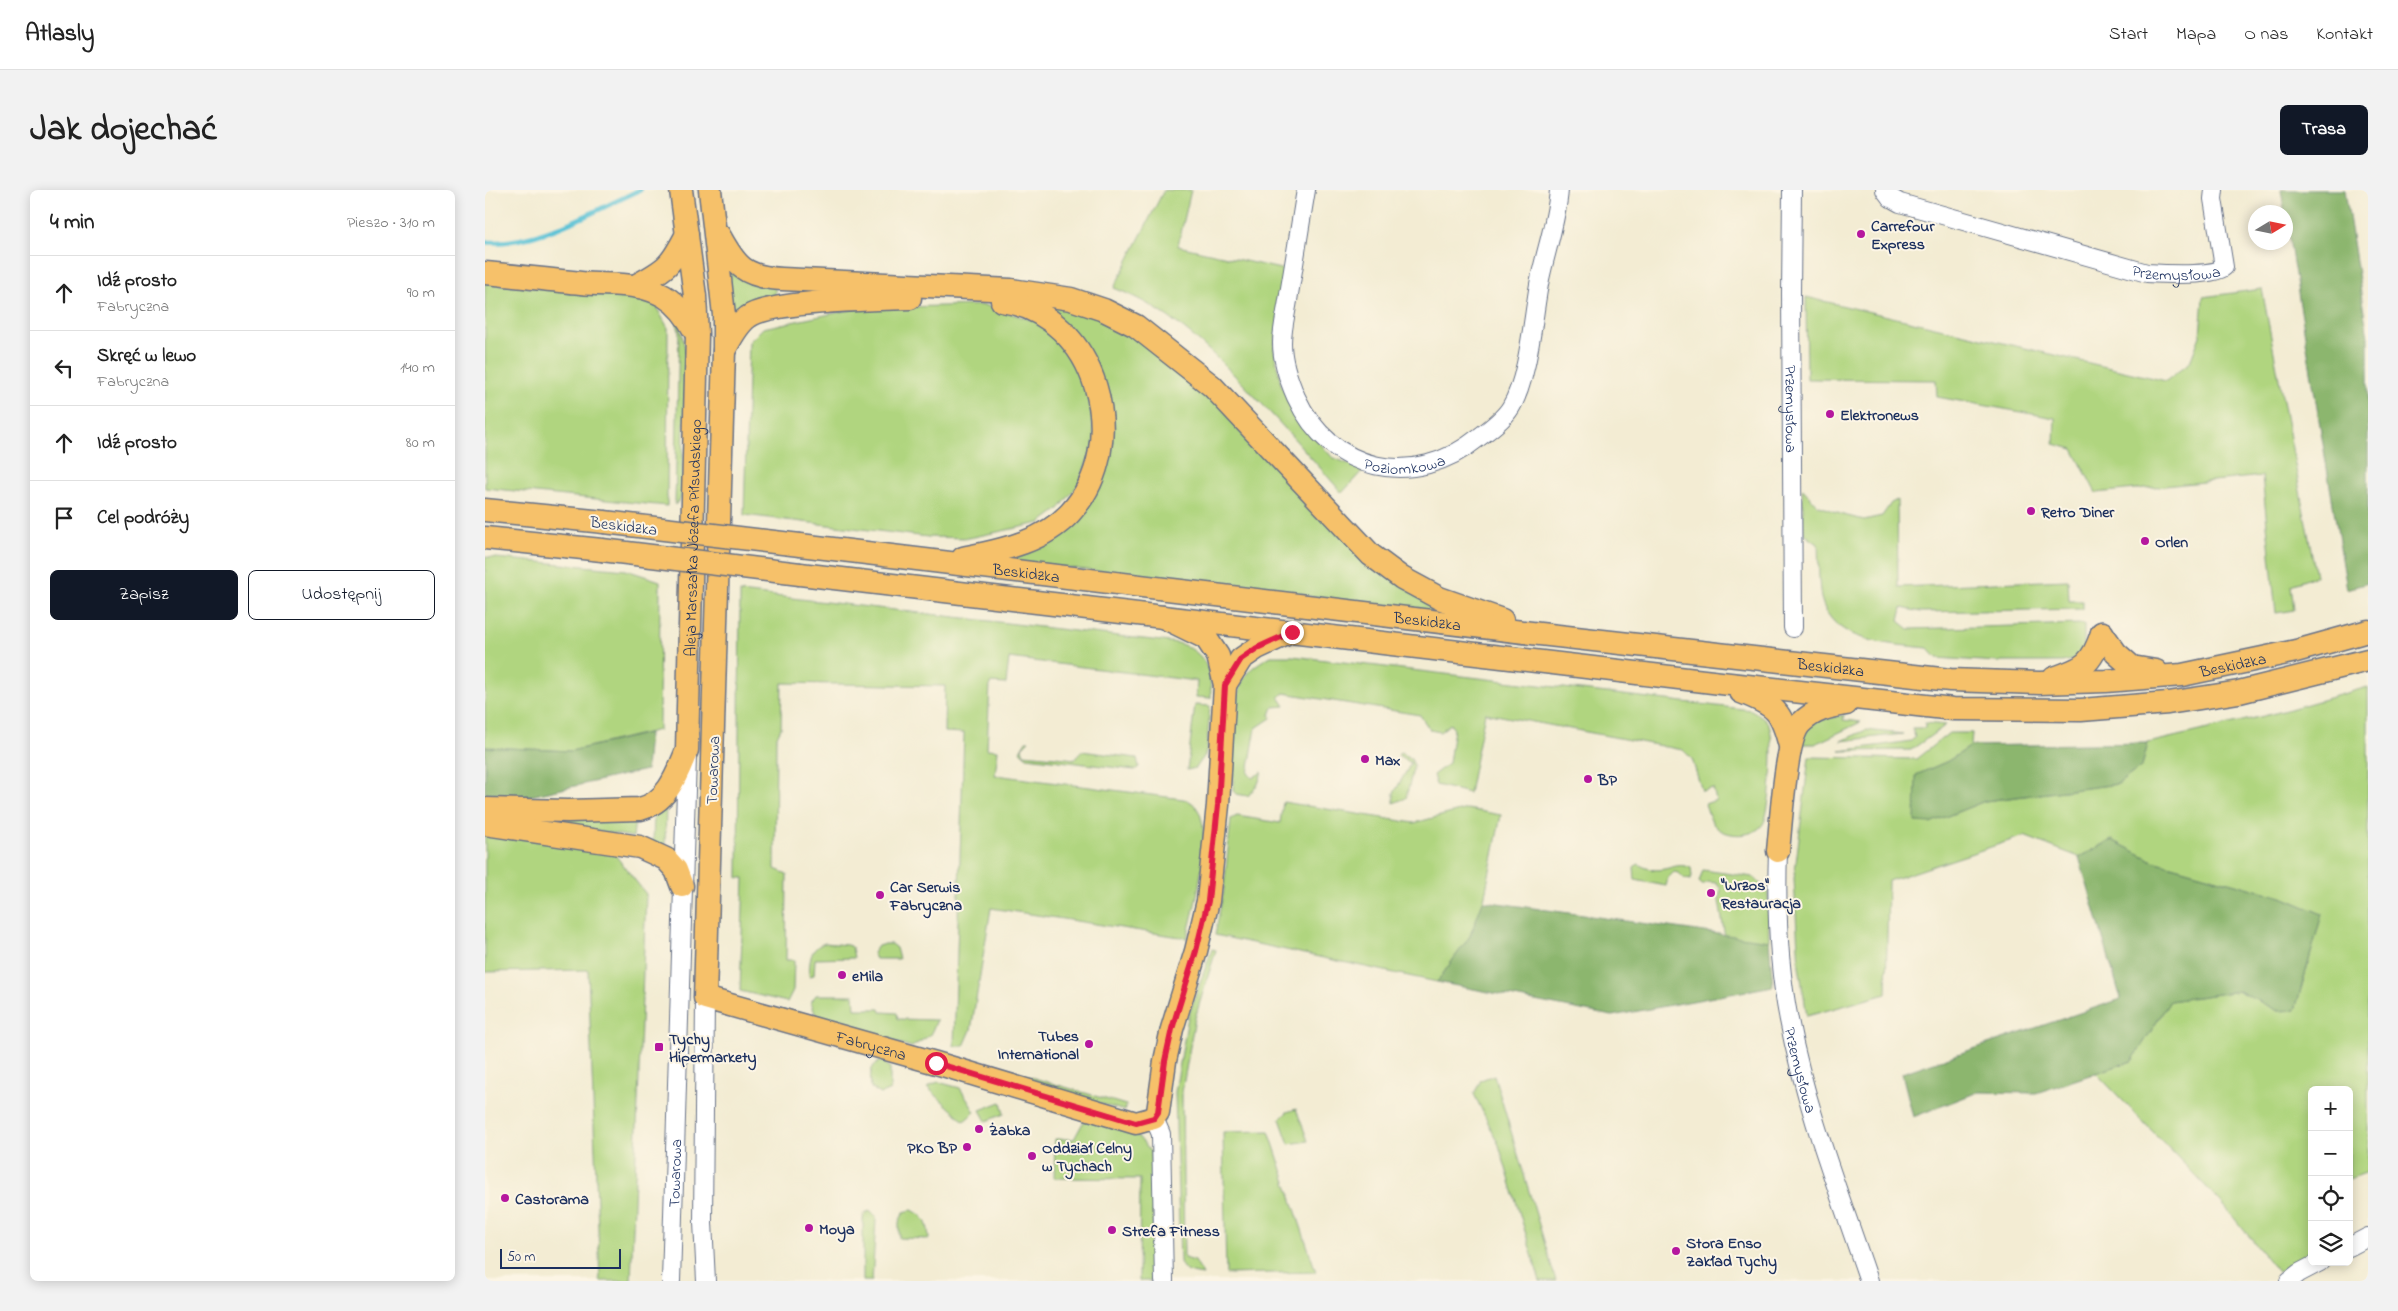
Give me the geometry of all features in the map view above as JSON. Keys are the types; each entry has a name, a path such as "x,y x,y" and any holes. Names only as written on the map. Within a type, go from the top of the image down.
{"main road":[{"name":"Aleja Marszałka Józefa Piłsudskiego","path":"681,190 697,334 687,750"},
{"path":"710,190 724,315 724,352"},
{"path":"715,228 733,260 752,275 782,279 1011,290 1071,299 1112,314 1136,326 1212,386 1371,555 1402,578 1439,598 1540,634"},
{"path":"637,285 664,271 687,234"},
{"path":"485,273 582,283 637,285 665,296 687,316 697,334"},
{"path":"724,352 734,333 747,318 762,310 857,299 919,297 987,299 1018,304 1034,311 1071,339 1091,369 1103,413 1102,447 1090,484 1070,513 1042,535 1008,549 943,562"},
{"name":"Towarowa","path":"705,998 724,352"},
{"name":"Beskidzka","path":"485,510 604,522 1540,634 1951,680 2039,683 2106,681 2181,675 2296,651 2368,630"},
{"name":"Beskidzka","path":"490,540 602,550 1721,684 1953,709 2001,711 2109,709 2168,703 2239,692 2368,660"},
{"path":"1154,1118 1158,1112 1165,1061 1172,1029 1196,951 1208,901 1219,786 1225,685 1218,656 1206,638 1163,617"},
{"path":"1225,685 1241,659 1257,648 1292,632"},
{"path":"2039,683 2077,670 2095,655 2102,633 2116,653 2132,667 2181,675"},
{"path":"1721,684 1758,699 1778,711 1790,746"},
{"path":"1778,850 1790,746 1799,724 1818,710 1864,700"},
{"path":"485,809 568,812 650,806 663,796 670,786 687,750"},
{"path":"485,824 640,847 666,859 676,870 683,886"},
{"name":"Fabryczna","path":"705,998 943,1065 1136,1123 1154,1118"}],"street":[{"name":"Poziomkowa","path":"1306,190 1282,343 1288,378 1305,417 1339,450 1355,459 1374,466 1399,468 1431,464 1449,458 1489,430 1511,408 1521,384 1540,279 1559,190"},
{"name":"Przemysłowa","path":"1792,190 1793,628"},
{"name":"Przemysłowa","path":"1885,190 1891,198 1900,203 2147,273 2168,274 2216,272 2224,267 2213,199 2214,190"},
{"name":"Aleja Marszałka Józefa Piłsudskiego","path":"683,886 687,750"},
{"name":"Przemysłowa","path":"1778,850 1778,925 1789,1021 1807,1097 1869,1281"},
{"name":"Towarowa","path":"671,1281 683,886"},
{"name":"Towarowa","path":"703,1222 705,998"},
{"path":"1154,1118 1161,1134 1164,1281"},
{"path":"697,1281 703,1222"},
{"path":"703,1222 706,1281"},
{"path":"2353,1245 2368,1237"},
{"path":"2289,1281 2312,1266"}],"green space":[{"path":"1164,190 1191,190 1178,246 1285,270 1274,349 1281,384 1295,415 1332,457 1363,470 1342,493 1257,398 1200,342 1151,306 1114,288"},
{"path":"2281,190 2345,190 2368,338 2368,583 2347,589 2291,250 2293,250 2293,205 2283,205"},
{"path":"729,266 775,286 775,299 732,316"},
{"path":"485,283 660,300 658,310 668,328 667,506 485,488"},
{"path":"2262,289 2316,576 2291,585 2294,610 2276,613 2262,476 2096,493 2073,449 2054,444 2055,418 1937,397 1936,380 1807,379 1806,297 2166,381 2190,362 2200,336 2203,297"},
{"path":"1033,300 1109,320 1179,367 1439,609 1439,612 1012,561 1012,557 1073,518 1108,408"},
{"path":"984,305 1038,322 1065,340 1086,377 1095,442 1078,485 1059,509 1040,523 969,538 928,537 744,515 749,342 763,328 859,308"},
{"path":"679,322 685,348 686,364 682,491 681,498 675,505 679,331 677,323"},
{"path":"1802,488 1817,505 1843,515 1864,520 1882,516 1891,503 1897,500 1898,587 2068,580 2069,601 2083,601 2083,609 1921,612 1902,608 1899,621 1909,629 2084,624 2084,651 2078,659 2062,662 1997,662 1937,658 1928,648 1881,643 1850,633 1837,625 1827,613 1821,598 1818,544 1804,534"},
{"path":"485,557 626,570 660,581 659,730 571,751 485,747"},
{"path":"740,592 1178,643 1195,652 1201,657 1208,671 1211,698 1196,697 1197,681 1009,658 1006,684 990,683 987,749 998,750 995,775 1183,799 1195,806 1202,820 1204,839 1203,861 1187,938 991,908 971,1030 964,1046 954,1046 964,733 944,732 945,686 782,683 781,728 776,739 775,869 787,874 786,960 794,960 793,990 787,1002 740,991 744,878 738,878"},
{"path":"1271,656 1292,656 1751,710 1765,720 1771,732 1771,775 1766,817 1758,829 1745,834 1729,834 1716,827 1705,804 1716,800 1713,788 1702,791 1692,759 1683,750 1485,713 1469,793 1436,785 1433,775 1449,763 1454,729 1450,724 1440,732 1430,730 1420,715 1284,693 1279,697 1285,706 1273,707 1270,715 1271,718 1256,728 1248,773 1252,778 1262,772 1258,784 1248,796 1236,794 1233,791 1234,732 1240,688 1244,678 1250,671"},
{"path":"2368,687 2368,1172 2353,1178 2353,1086 2308,1086 2308,1258 2278,1272 2221,1202 2096,1073 2132,1061 2170,1001 2239,991 2278,1011 2295,1010 2322,914 2282,897 2153,861 2112,840 2079,857 2024,836 1888,881 1886,994 1807,1016 1799,966 1794,879 1809,757 1916,759 1949,733 1972,733 1971,746 1948,761 1916,775 1930,823 1985,801 2118,784 2142,766 2148,743 2272,714"},
{"path":"1195,705 1210,706 1207,748 1205,755 1196,768 1187,770"},
{"path":"1844,715 1843,720 1861,722 1815,744 1800,744 1808,729 1816,722"},
{"path":"1925,723 1946,725 1911,750 1840,751 1911,741 1915,737 1912,728 1925,728"},
{"path":"1866,730 1903,734 1841,741"},
{"path":"649,733 646,770 526,797 485,797 485,747 571,751"},
{"path":"1026,741 1029,741 1022,748 1024,754 1076,759 1081,751 1137,758 1139,767 1135,770 1027,757 1020,751"},
{"path":"2148,743 2142,766 2118,784 1985,801 1930,823 1915,822 1916,775 1948,761 1971,746"},
{"path":"1401,752 1411,759 1414,765 1406,798 1394,803 1394,793 1411,763 1398,755"},
{"path":"1283,802 1414,823 1467,809 1501,815 1484,900 1470,936 1437,982 1215,935 1224,889 1231,819 1237,816 1280,823"},
{"path":"666,805 665,847 653,843 654,815"},
{"path":"521,818 635,819 633,837"},
{"path":"485,829 612,851 646,894 631,1281 600,1281 588,970 485,972"},
{"path":"2112,840 2153,861 2282,897 2322,914 2295,1010 2278,1011 2239,991 2170,1001 2132,1061 2036,1093 1978,1092 1913,1117 1902,1073 2121,999 2079,857"},
{"path":"1638,864 1655,870 1685,866 1691,868 1692,877 1690,880 1685,879 1679,873 1674,872 1668,878 1666,886 1635,880 1634,868"},
{"path":"1703,870 1753,877 1768,891 1769,941 1725,937 1719,901 1721,889 1716,883 1708,882 1702,885 1699,882"},
{"path":"1483,901 1769,941 1773,986 1612,1016 1437,982 1470,936"},
{"path":"825,943 852,947 854,958 815,959 814,975 809,976 811,956 816,948"},
{"path":"891,944 896,948 899,959 876,959 873,953 878,946"},
{"path":"1212,949 1216,950 1195,1018 1182,1092 1184,1258 1195,1261 1203,1275 1186,1270 1180,1262 1175,1092 1188,1017"},
{"path":"816,995 854,995 855,1009 880,1009 881,1012 897,1013 898,1019 937,1020 930,1035 912,1047 817,1019 811,1002"},
{"path":"883,1061 890,1068 890,1090 881,1094 871,1088 871,1071 878,1062"},
{"path":"976,1061 1126,1105 1125,1111 980,1069"},
{"path":"1494,1075 1556,1281 1540,1281 1499,1145 1474,1094 1481,1080"},
{"path":"938,1082 960,1088 975,1112 964,1121 927,1087"},
{"path":"1001,1102 1004,1114 986,1121 980,1110"},
{"path":"1296,1109 1308,1141 1289,1144 1280,1119 1287,1112"},
{"path":"1085,1119 1137,1135 1150,1151 1156,1281 1139,1281 1140,1179 1054,1178 1055,1139 1074,1139"},
{"path":"1269,1131 1316,1272 1226,1274 1223,1132"},
{"path":"912,1210 923,1218 928,1229 929,1239 899,1238 899,1222 904,1212"},
{"path":"869,1211 875,1215 876,1220 872,1281 863,1281 863,1219 864,1215"}],"waterway":[{"path":"485,242 505,242 545,233 584,217 640,190"}],"place":[{"name":"Carrefour Express","path":"1861,234"},
{"name":"Elektronews","path":"1830,414"},
{"name":"Retro Diner","path":"2031,511"},
{"name":"Orlen","path":"2145,541"},
{"name":"Max","path":"1365,759"},
{"name":"BP","path":"1588,779"},
{"name":"\"Wrzos\" Restauracja","path":"1711,893"},
{"name":"Car Serwis Fabryczna","path":"880,895"},
{"name":"eMila","path":"842,975"},
{"name":"Tubes International","path":"1089,1044"},
{"name":"Tychy Hipermarkety","path":"659,1047"},
{"name":"Żabka","path":"979,1129"},
{"name":"PKO BP","path":"967,1147"},
{"name":"Oddział Celny w Tychach","path":"1032,1156"},
{"name":"Castorama","path":"505,1198"},
{"name":"Moya","path":"809,1228"},
{"name":"Strefa Fitness","path":"1112,1230"},
{"name":"Stora Enso Zakład Tychy","path":"1676,1251"}],"route":[{"path":"936,1063 1136,1123 1154,1118 1158,1112 1165,1061 1172,1029 1196,951 1208,901 1218,805 1225,685 1241,659 1257,648 1292,632"}]}
